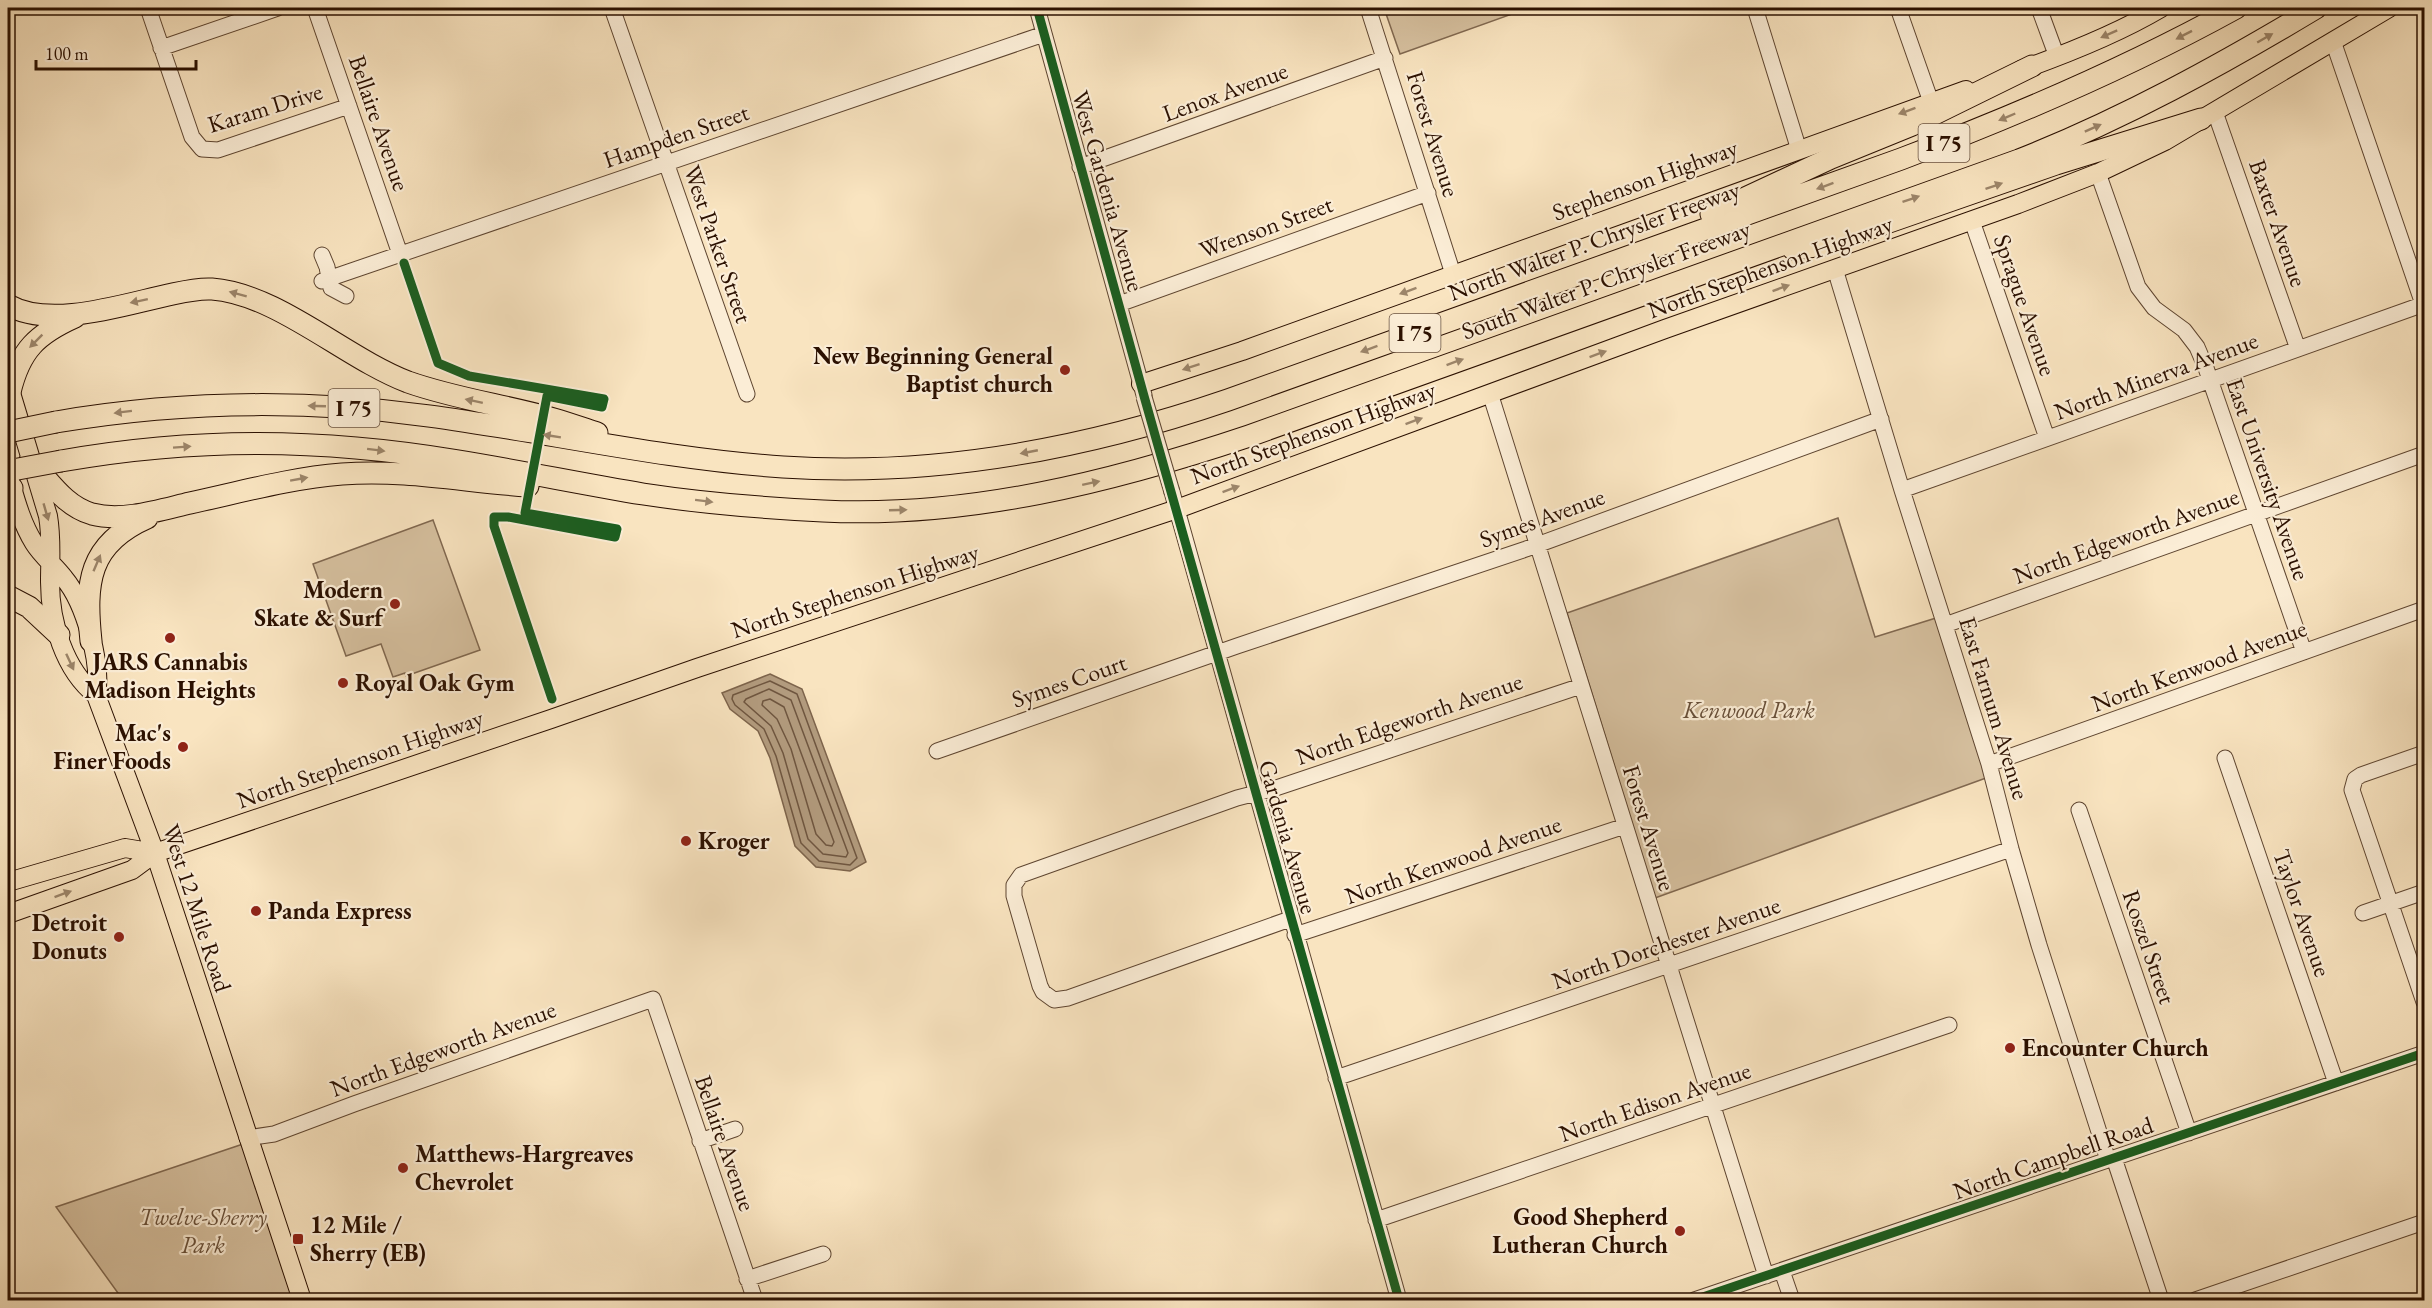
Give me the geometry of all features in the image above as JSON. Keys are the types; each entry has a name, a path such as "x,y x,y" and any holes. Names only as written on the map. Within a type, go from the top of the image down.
{"highway":[{"name":"North Walter P. Chrysler Freeway","path":"8,432 56,422 185,406 244,404 352,408 428,416 651,452 754,465 819,468 930,465 995,458 1057,447 1122,433 1198,411 1901,159 1971,132 2105,74 2236,8"},
{"name":"South Walter P. Chrysler Freeway","path":"9,478 61,461 112,454 202,446 277,444 332,446 409,454 646,494 759,507 827,511 924,509 980,502 1101,481 1166,464 1249,436 1757,252 1977,176 2050,147 2131,110 2205,72 2316,8"},
{"path":"1642,251 1713,212 1831,158 1912,125 2032,66"},
{"path":"1757,252 1822,245 2208,116"},
{"path":"8,305 35,314 86,312 192,290 212,289 233,292 260,301 345,350 406,381 461,399 553,418 651,452"},
{"path":"9,387 21,360 37,338 51,328 86,312"},
{"path":"30,461 63,498 91,513 122,516 295,480 381,472 410,473 489,483 646,494"},
{"path":"8,510 9,478"},
{"path":"91,642 88,616 91,581 100,556 111,540 126,528 168,508"},
{"path":"8,596 29,608 59,635"}],"main road":[{"name":"Stephenson Highway","path":"1142,391 1242,351 2057,57 2116,32 2161,8"},
{"name":"North Stephenson Highway","path":"8,914 132,870 155,853 551,719 1174,500 1490,393 1972,221 2097,173 2165,141 2389,8"},
{"name":"West 12 Mile Road","path":"9,387 52,535 51,602 59,635 75,673 85,687 96,695"},
{"name":"West 12 Mile Road","path":"9,478 25,527 36,546 65,578 78,600 98,669 96,695 155,853 302,1300"},
{"name":"North Stephenson Highway","path":"8,882 125,848 155,853"}],"street":[{"name":"Karam Drive","path":"148,8 192,137 196,144 207,150 219,150 349,106"},
{"path":"162,48 278,8"},
{"name":"Bellaire Avenue","path":"315,8 400,254"},
{"name":"West Parker Street","path":"612,8 747,394"},
{"name":"West Gardenia Avenue","path":"1037,8 1142,391"},
{"name":"Forest Avenue","path":"1368,8 1453,274"},
{"path":"1755,8 1799,150"},
{"path":"1898,8 1931,102"},
{"path":"2039,8 2057,57"},
{"name":"Hampden Street","path":"326,279 1044,34"},
{"path":"2332,41 2424,304"},
{"name":"Lenox Avenue","path":"1080,167 1385,58"},
{"name":"Baxter Avenue","path":"2208,116 2298,349"},
{"name":"East University Avenue","path":"2097,173 2138,287 2154,308 2184,330 2197,348 2304,652"},
{"name":"Wrenson Street","path":"1119,304 1428,193"},
{"name":"Sprague Avenue","path":"1972,221 2047,438"},
{"path":"322,255 327,267 326,279 332,288 346,296"},
{"name":"East Farnum Avenue","path":"1835,269 1989,764 2039,945 2161,1300"},
{"name":"North Minerva Avenue","path":"1902,490 2424,304"},
{"name":"Gardenia Avenue","path":"1142,391 1399,1300"},
{"name":"Forest Avenue","path":"1490,393 1766,1276"},
{"name":"Symes Avenue","path":"1216,654 1538,544 1881,419"},
{"name":"North Edgeworth Avenue","path":"1945,624 2424,454"},
{"name":"North Kenwood Avenue","path":"1989,764 2424,609"},
{"name":"Symes Court","path":"937,751 1216,654"},
{"name":"North Edgeworth Avenue","path":"1290,919 1068,998 1054,1000 1043,992 1040,986 1014,896 1016,880 1021,875 1237,798 1581,686"},
{"path":"2424,753 2361,775 2354,782 2353,794 2424,1002"},
{"name":"Taylor Avenue","path":"2225,758 2336,1083"},
{"name":"Roszel Street","path":"2079,810 2188,1133"},
{"name":"North Kenwood Avenue","path":"1295,935 1625,826"},
{"name":"North Dorchester Avenue","path":"1336,1078 2011,849"},
{"path":"2362,913 2424,892"},
{"name":"Bellaire Avenue","path":"653,999 755,1300"},
{"name":"North Edgeworth Avenue","path":"248,1138 274,1134 653,999"},
{"name":"North Edison Avenue","path":"1376,1220 1949,1025"},
{"name":"North Campbell Road","path":"1694,1300 2424,1053"},
{"path":"700,1141 735,1129"},
{"path":"2195,1300 2424,1222"},
{"path":"747,1279 823,1254"},
{"path":"1782,1271 1792,1300"}],"green space":[{"path":"1384,8 1529,8 1400,54"},
{"name":"Kenwood Park","path":"1838,518 1875,637 1936,618 1986,778 1655,898 1567,613"},
{"name":"Modern Skate & Surf","path":"433,520 480,650 406,676 405,673 393,677 381,644 346,656 313,564"},
{"name":"Twelve-Sherry Park","path":"249,1142 300,1300 123,1300 56,1207"}],"water":[{"path":"770,674 802,689 866,862 850,871 816,867 795,846 770,758 758,731 730,709 722,693"}],"cycle path":[{"path":"1037,8 1399,1300"},
{"path":"404,263 438,363 469,376 604,399 602,407 547,396 525,513 617,529 615,537 508,517 494,517 494,526 552,699"},
{"path":"1694,1300 2424,1053"}],"place":[{"name":"New Beginning General Baptist church","path":"1065,370"},
{"name":"Modern Skate & Surf","path":"395,604"},
{"name":"JARS Cannabis Madison Heights","path":"170,638"},
{"name":"Royal Oak Gym","path":"343,683"},
{"name":"Mac's Finer Foods","path":"183,747"},
{"name":"Kroger","path":"686,841"},
{"name":"Panda Express","path":"256,911"},
{"name":"Detroit Donuts","path":"119,937"},
{"name":"Encounter Church","path":"2010,1048"},
{"name":"Matthews-Hargreaves Chevrolet","path":"403,1168"},
{"name":"Good Shepherd Lutheran Church","path":"1680,1231"},
{"name":"12 Mile / Sherry (EB)","path":"298,1239"}]}
